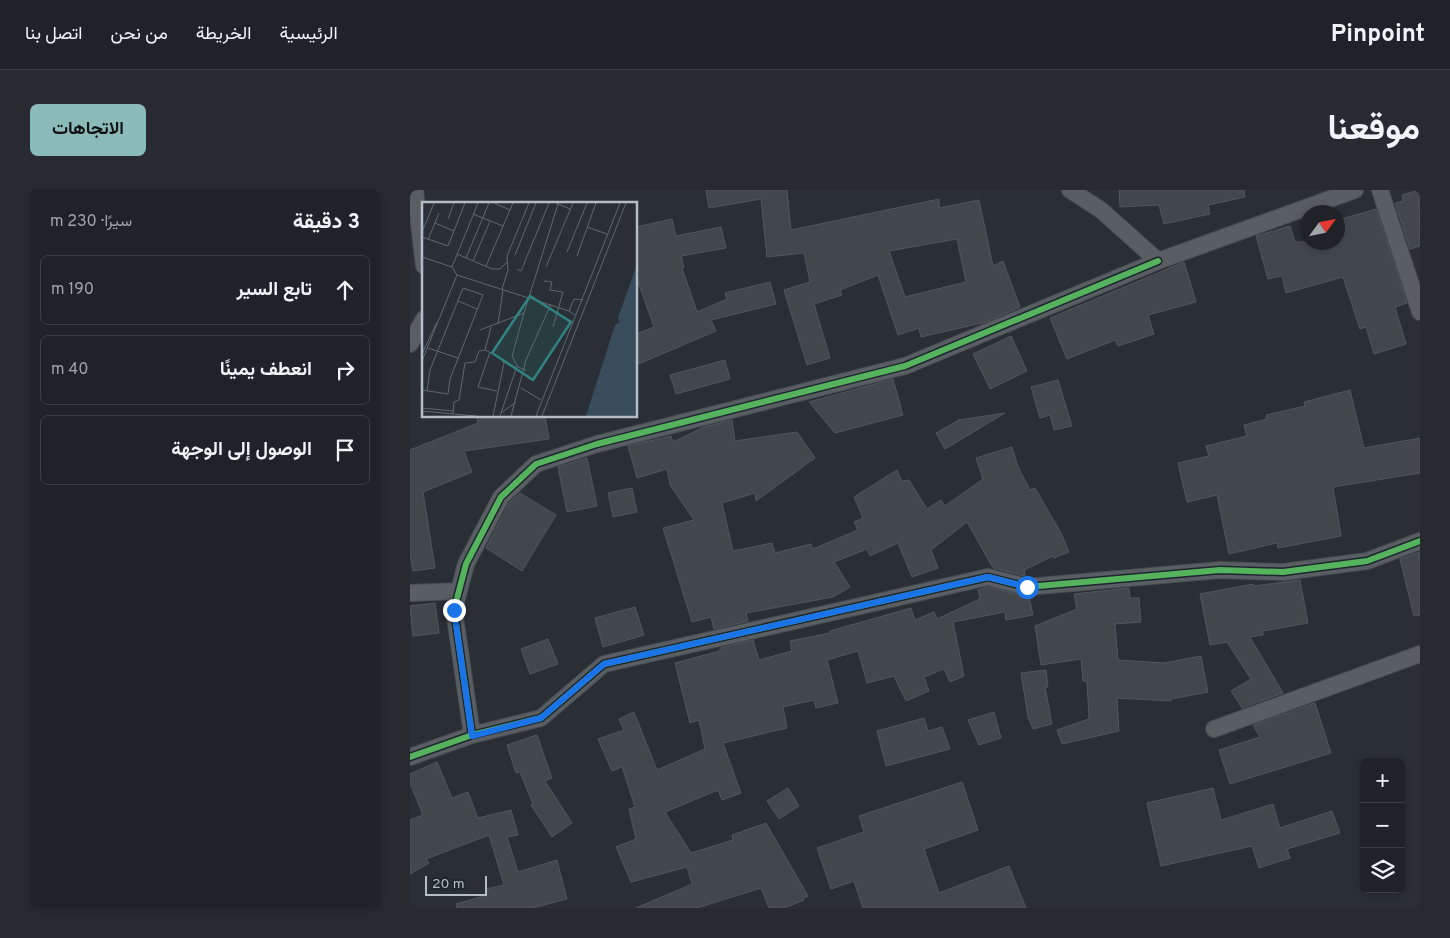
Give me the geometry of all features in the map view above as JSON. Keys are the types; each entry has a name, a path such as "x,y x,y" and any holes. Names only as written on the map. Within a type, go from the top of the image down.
{"street":[{"path":"415,190 422,249"},
{"path":"1070,190 1100,210 1158,261"},
{"path":"472,736 454,610 466,564 501,498 536,464 597,444 905,366 1158,261 1355,190"},
{"path":"1380,190 1420,312"},
{"path":"410,344 422,323"},
{"path":"410,756 472,736 541,718 604,664 988,577 1027,587 1220,570 1282,572 1367,561 1420,541"},
{"path":"410,593 459,591"},
{"path":"1214,729 1420,654"}],"building":[{"path":"706,190 787,190 791,230 939,199 939,208 979,200 993,266 1003,261 1020,307 986,322 921,337 919,328 898,335 878,275 840,290 842,295 814,304 830,358 807,365 784,290 810,282 804,253 767,257 761,199 709,208","holes":["957,239 966,282 905,297 889,251"]},
{"path":"1119,190 1244,190 1245,197 1208,205 1210,214 1164,224 1159,205 1120,207"},
{"path":"1419,190 1420,246 1410,249 1395,203 1403,201 1402,195"},
{"path":"1376,209 1407,303 1395,307 1406,344 1374,354 1366,327 1360,329 1343,277 1286,293 1282,276 1268,279 1256,236 1290,226 1295,242 1300,242 1300,250 1345,250 1345,218"},
{"path":"672,219 676,236 721,227 726,248 681,256 684,267 682,268 697,312 727,299 725,293 770,282 776,304 711,320 716,331 638,364 638,333 654,327 638,282 638,227"},
{"path":"1184,262 1196,302 1148,315 1154,334 1118,346 1115,340 1067,359 1050,318"},
{"path":"1011,336 1027,371 990,389 973,354"},
{"path":"725,360 730,379 676,394 670,375"},
{"path":"893,379 903,415 835,433 809,402"},
{"path":"1058,380 1072,426 1054,430 1050,415 1040,418 1031,387"},
{"path":"1350,390 1364,448 1420,438 1420,473 1333,487 1341,536 1278,548 1277,543 1229,554 1217,495 1187,502 1178,463 1209,456 1206,446 1247,436 1244,425 1267,419 1266,415 1305,406 1304,402"},
{"path":"1005,413 945,449 936,433 959,420"},
{"path":"477,418 545,418 549,439 464,451 472,472 423,492 435,568 413,571 410,552 410,450 478,423"},
{"path":"732,420 735,441 797,432 815,458 756,501 755,493 722,503 733,551 772,543 775,553 811,544 813,549 858,530 854,522 863,518 854,497 897,470 902,481 909,480 927,509 941,500 945,506 983,479 976,458 1012,447 1018,467 1030,490 1035,488 1061,533 1069,552 1054,558 1053,556 1024,570 1025,576 993,568 967,522 931,550 938,568 912,577 898,543 870,556 867,549 834,562 850,587 833,597 746,613 748,621 714,629 711,617 692,622 663,528 694,520 670,485 667,469 637,478 628,446 671,436 673,442 704,427"},
{"path":"587,458 597,506 567,512 558,467"},
{"path":"632,488 637,512 613,517 608,493"},
{"path":"520,493 556,515 522,571 486,548 509,503"},
{"path":"1420,552 1420,615 1414,616 1400,559"},
{"path":"1300,580 1308,623 1263,631 1263,635 1250,637 1283,693 1242,708 1231,691 1251,679 1227,642 1210,645 1200,594 1253,584 1254,586"},
{"path":"988,587 1029,597 1033,615 1006,620 1005,612 953,622 964,676 950,682 944,669 924,677 929,691 906,701 894,676 867,683 858,651 827,660 838,703 816,708 814,700 783,707 787,728 723,743 741,793 722,800 718,790 665,812 691,853 733,840 732,835 766,823 808,896 803,898 804,900 784,908 769,908 761,888 697,908 636,908 692,884 687,867 631,882 616,847 636,839 629,809 635,807 622,767 612,771 598,739 624,730 619,719 634,712 657,770 705,749 699,720 690,723 675,663 720,651 720,648 753,640 759,660 792,651 790,641 830,633 830,631 911,608 915,620 934,612 937,619 980,599 978,590"},
{"path":"1129,588 1130,598 1139,598 1141,622 1115,624 1118,660 1164,663 1201,656 1208,692 1171,699 1171,701 1117,698 1119,731 1062,744 1057,730 1089,719 1087,681 1083,681 1081,659 1041,665 1035,626 1077,609 1074,594"},
{"path":"435,603 439,633 413,636 410,606"},
{"path":"635,607 644,635 603,647 595,618"},
{"path":"548,639 558,664 530,674 521,649"},
{"path":"1046,670 1048,687 1045,687 1052,724 1033,729 1028,717 1021,673"},
{"path":"1315,703 1331,753 1230,784 1219,750 1260,737 1253,725"},
{"path":"994,712 1001,738 979,745 968,720"},
{"path":"924,718 928,731 942,727 950,749 886,766 877,731"},
{"path":"537,735 552,778 545,781 572,823 552,837 531,805 533,804 520,772 516,773 507,745"},
{"path":"437,762 452,798 468,792 478,818 511,810 518,835 507,837 518,872 557,860 567,899 533,908 457,908 456,904 487,895 486,889 504,885 489,835 426,859 429,863 410,874 410,820 423,815 410,783 410,774"},
{"path":"962,782 978,830 924,849 939,893 1009,866 1026,908 863,908 854,881 831,889 817,848 864,832 859,816"},
{"path":"788,788 799,806 779,819 767,801"},
{"path":"1213,788 1221,820 1273,804 1280,828 1332,811 1340,833 1287,849 1290,858 1259,868 1252,846 1161,866 1147,803"}],"cycle path":[{"path":"472,735 454,610 466,564 501,497 536,464 597,444 905,366 1158,261"},
{"path":"410,757 472,735 541,718 604,664 988,577 1027,587 1220,570 1283,572 1367,561 1420,541"}],"route":[{"path":"454,610 472,736 541,718 604,664 988,577 1027,587"}]}
